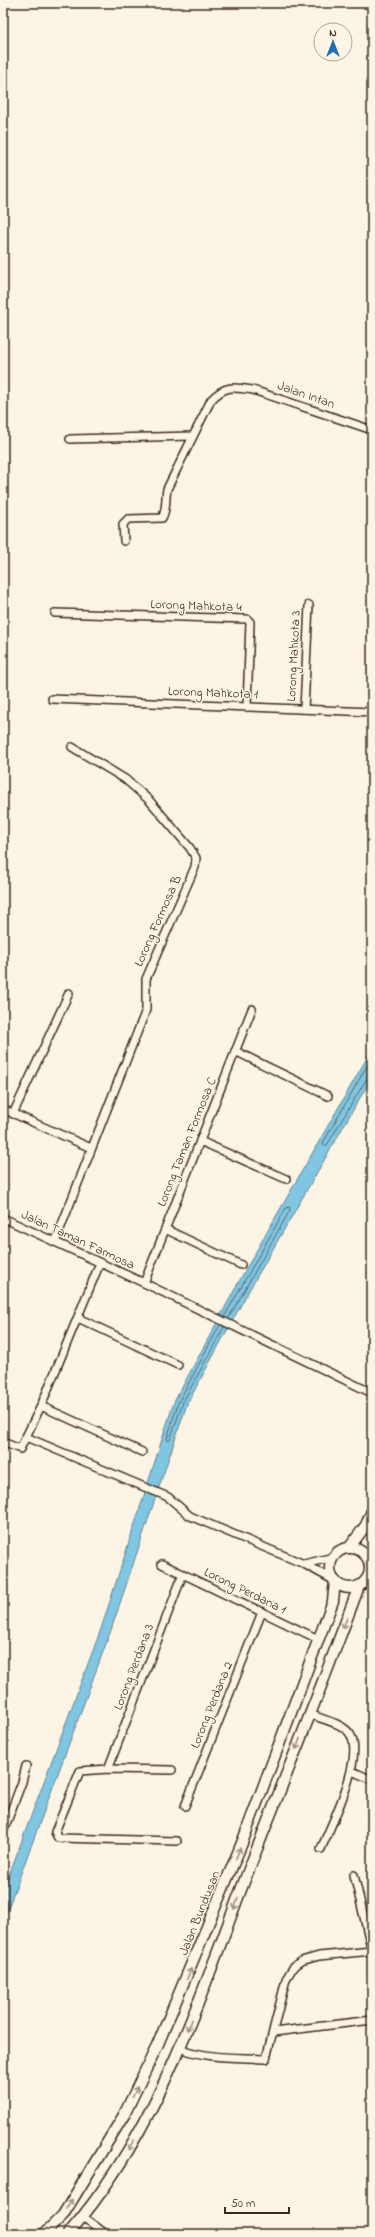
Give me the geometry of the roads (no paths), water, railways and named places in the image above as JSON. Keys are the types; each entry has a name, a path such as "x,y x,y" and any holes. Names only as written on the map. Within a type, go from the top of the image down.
{"main road":[{"path":"349,1548 366,1525 372,1511"},
{"path":"68,2234 83,2217 143,2125 180,2048 359,1586 370,1574 370,1556 361,1551 349,1548 343,1549 334,1557"},
{"name":"Jalan Bundusan","path":"44,2234 63,2215 124,2115 158,2044 239,1850 333,1601 335,1581 330,1569 334,1557"},
{"path":"335,1581 349,1588 359,1586"}],"street":[{"name":"Jalan Intan","path":"192,436 211,400 219,391 232,387 253,390 372,430"},
{"path":"70,439 192,436 167,490 164,500 165,513 162,518 128,519 123,524 124,541"},
{"name":"Lorong Mahkota 3","path":"304,709 309,605"},
{"name":"Lorong Mahkota 4","path":"55,613 247,619 250,622 247,707"},
{"name":"Lorong Mahkota 1","path":"52,699 372,712"},
{"name":"Lorong Formosa B","path":"55,1242 146,1010 144,994 146,979 195,868 196,858 190,848 154,806 134,786 72,747"},
{"path":"13,1114 69,993"},
{"name":"Lorong Taman Formosa C","path":"144,1283 252,1009"},
{"path":"235,1051 328,1096"},
{"path":"3,1109 91,1148"},
{"path":"200,1141 286,1179"},
{"name":"Jalan Taman Farmosa","path":"3,1218 144,1283 372,1393"},
{"path":"165,1229 241,1265"},
{"path":"3,1442 20,1449 41,1406 100,1263"},
{"path":"78,1318 178,1365"},
{"path":"41,1406 142,1452"},
{"path":"26,1437 168,1497 190,1516 304,1564 335,1581"},
{"path":"304,1564 334,1557"},
{"name":"Lorong Perdana 1","path":"162,1564 318,1639"},
{"name":"Lorong Perdana 3","path":"108,1769 183,1574"},
{"name":"Lorong Perdana 2","path":"185,1806 262,1612"},
{"path":"309,1714 344,1728 350,1734 353,1742 352,1771 322,1849"},
{"path":"3,1832 22,1782 26,1766"},
{"path":"172,1770 108,1769 85,1770 77,1774 55,1830 58,1838 177,1841"},
{"path":"352,1771 372,1780"},
{"path":"180,2048 190,2052 266,2059 274,2032 286,1979 294,1966 301,1961 320,1956 372,1951 354,1875"},
{"path":"274,2032 372,2020"},
{"path":"83,2217 106,2234"}],"water":[{"path":"372,1049 372,1077 247,1294 187,1404 110,1633 3,1922 3,1891 101,1629 174,1402 243,1274"}]}
